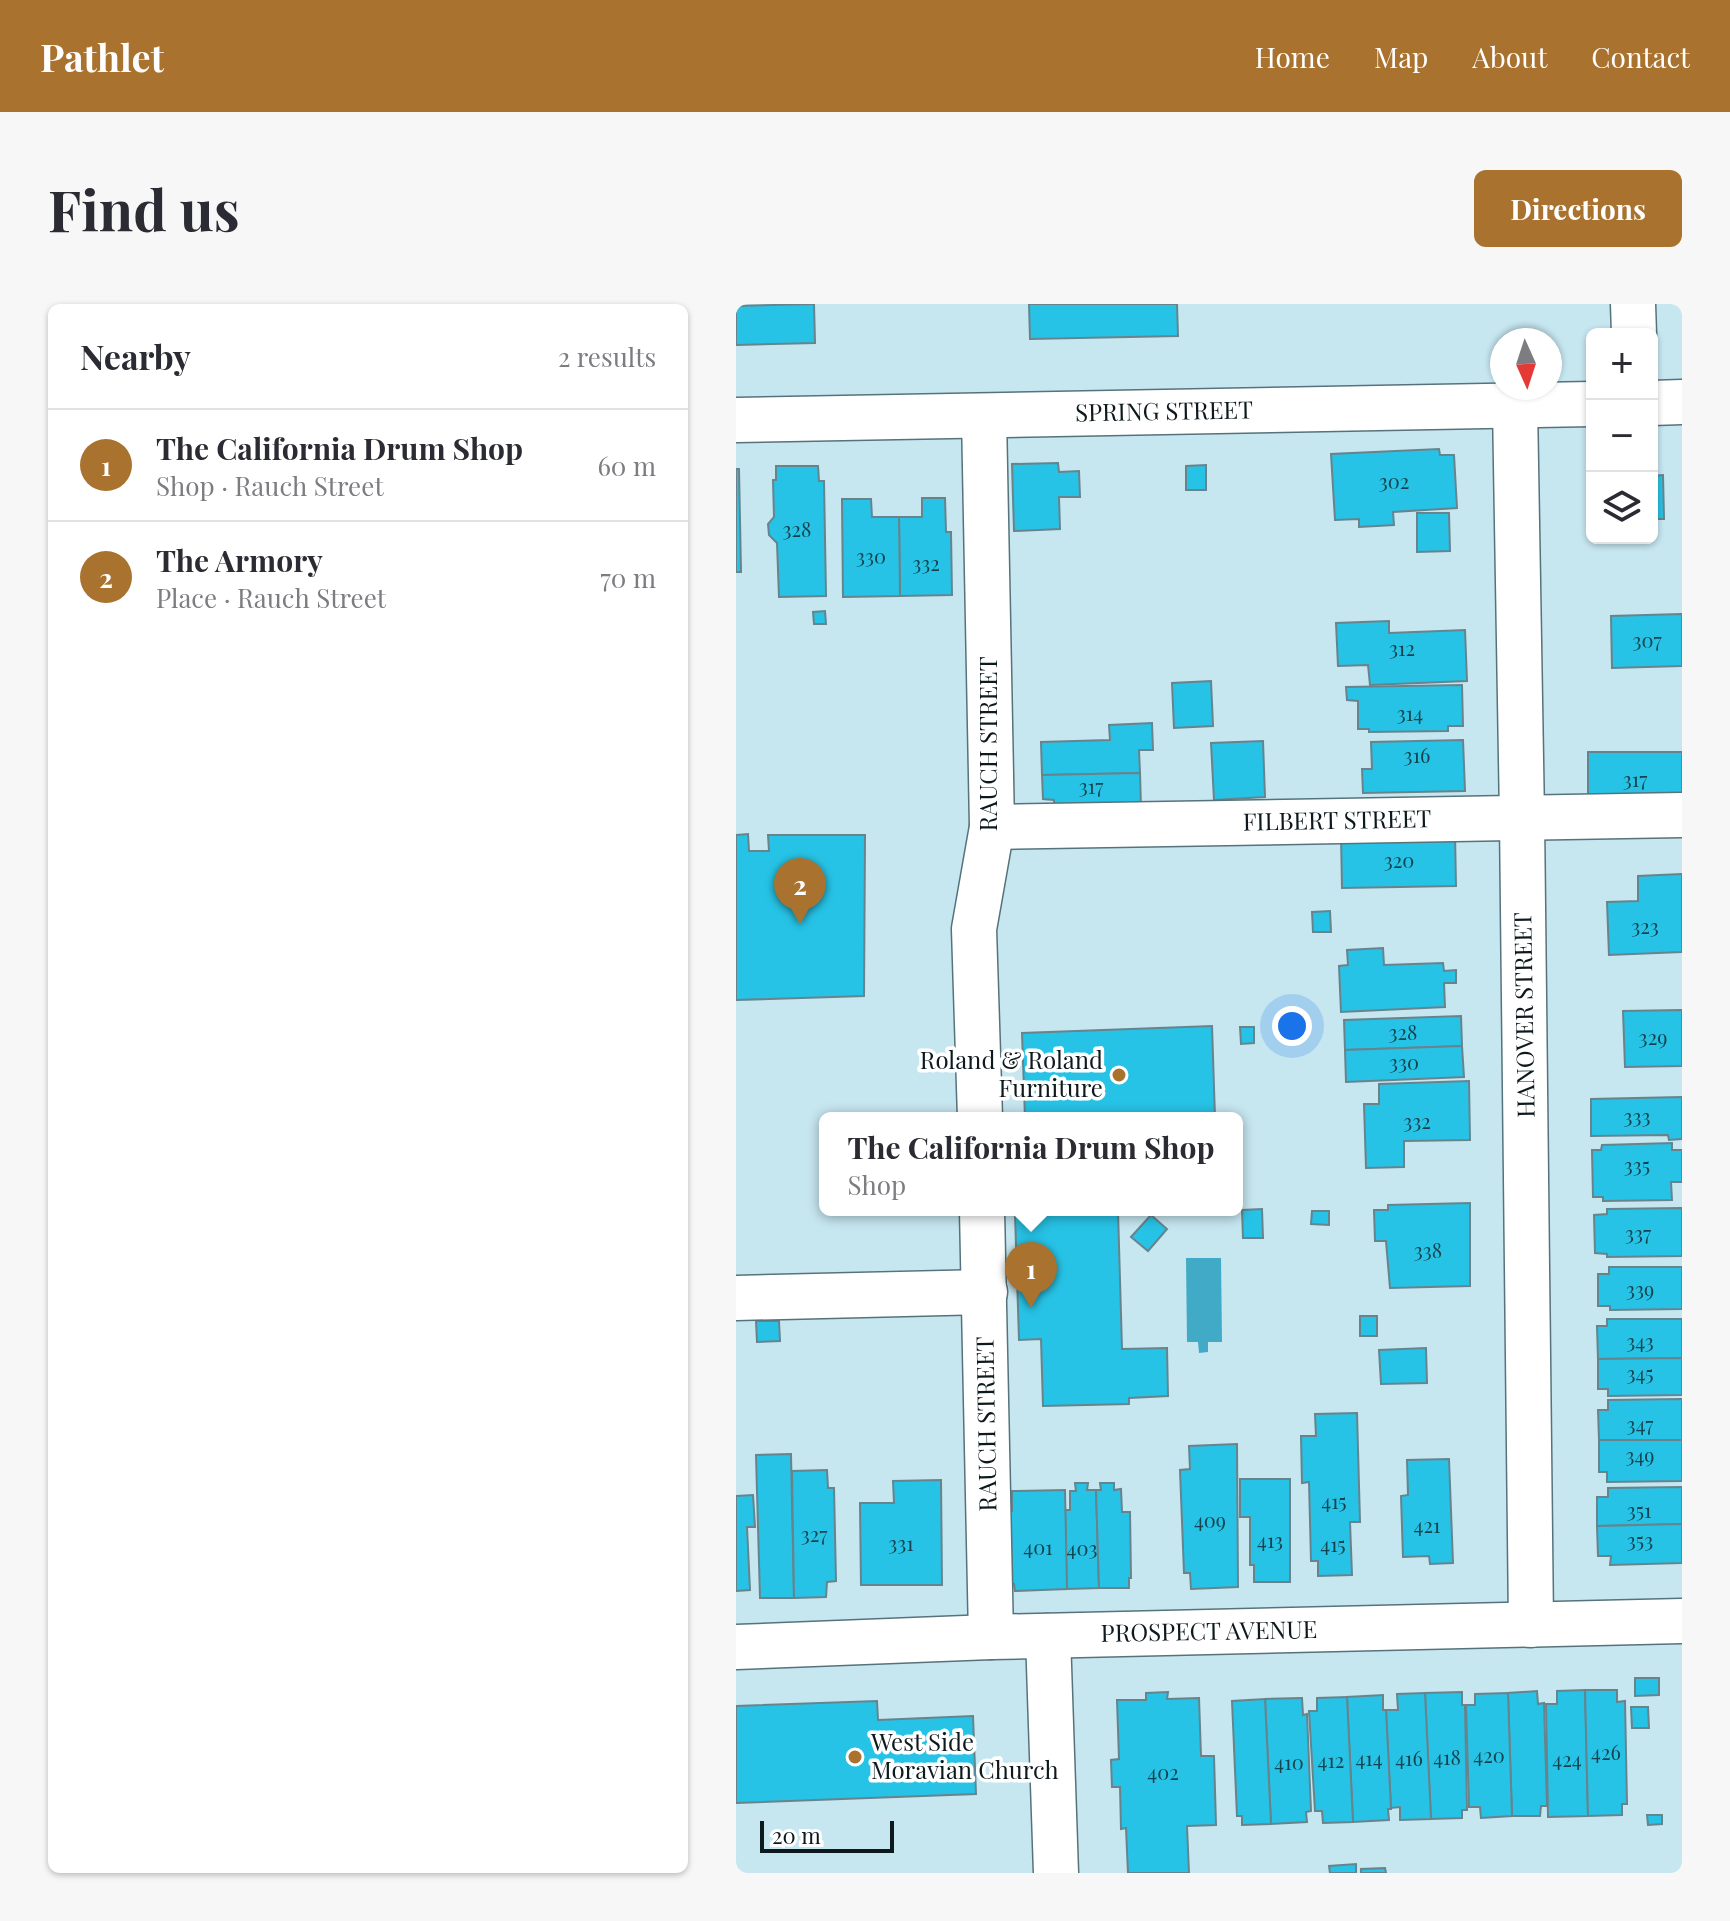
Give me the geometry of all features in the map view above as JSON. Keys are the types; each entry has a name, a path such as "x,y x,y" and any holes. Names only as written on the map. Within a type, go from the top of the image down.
{"street":[{"path":"1633,304 1634,328"},
{"path":"1658,403 1682,402"},
{"name":"SPRING STREET","path":"736,420 1586,404"},
{"name":"HANOVER STREET","path":"1515,405 1531,1625"},
{"name":"RAUCH STREET","path":"980,1112 974,929 992,827 984,416"},
{"name":"FILBERT STREET","path":"992,827 1682,815"},
{"name":"RAUCH STREET","path":"982,1216 991,1637"},
{"path":"736,1298 985,1292"},
{"name":"PROSPECT AVENUE","path":"736,1647 991,1637 1682,1621"},
{"path":"1048,1636 1056,1873"}],"water":[{"path":"1186,1258 1221,1258 1222,1342 1208,1342 1208,1352 1199,1353 1198,1342 1187,1342"}],"building":[{"path":"814,304 815,343 736,345 736,306"},
{"path":"1029,304 1177,304 1178,336 1030,339"},
{"path":"1439,449 1440,455 1454,455 1457,508 1393,512 1394,525 1359,527 1359,519 1335,520 1331,454"},
{"path":"1058,463 1059,472 1079,471 1080,497 1059,497 1060,529 1014,531 1012,464"},
{"path":"1206,465 1206,490 1186,490 1186,466"},
{"path":"776,466 818,466 819,481 824,481 826,596 779,597 777,543 769,535 768,524 774,517 773,480 776,480"},
{"path":"736,469 739,469 741,572 736,572"},
{"path":"1658,475 1663,475 1664,519 1658,519"},
{"path":"922,498 945,498 946,532 951,532 952,595 900,596 899,517 922,517"},
{"path":"842,499 871,499 872,517 899,517 900,596 843,597"},
{"path":"1417,513 1449,513 1450,551 1417,552"},
{"path":"825,611 826,624 814,624 813,612"},
{"path":"1682,614 1682,666 1612,668 1611,616"},
{"path":"1389,621 1389,633 1465,630 1467,681 1370,685 1368,665 1338,666 1336,623"},
{"path":"1211,681 1213,726 1174,728 1172,683"},
{"path":"1462,685 1463,726 1448,726 1448,731 1369,732 1369,729 1358,729 1358,701 1347,700 1346,687"},
{"path":"1152,723 1153,750 1139,750 1140,773 1042,775 1041,742 1110,740 1109,725"},
{"path":"1463,740 1465,791 1363,793 1362,769 1372,769 1371,742"},
{"path":"1263,741 1265,797 1214,800 1211,743"},
{"path":"1588,752 1682,752 1682,808 1588,807"},
{"path":"1140,773 1141,808 1054,811 1054,800 1043,799 1042,775"},
{"path":"748,834 749,851 769,851 768,835 865,835 864,996 736,1000 736,835"},
{"path":"1455,834 1456,886 1342,888 1341,835"},
{"path":"1682,874 1682,952 1609,955 1607,902 1638,901 1638,876"},
{"path":"1330,911 1331,932 1313,932 1312,912"},
{"path":"1383,948 1384,965 1443,963 1444,971 1456,970 1456,983 1444,983 1445,1007 1341,1012 1339,966 1348,965 1347,950"},
{"path":"1682,1010 1682,1066 1625,1067 1623,1011"},
{"path":"1461,1016 1462,1046 1345,1050 1344,1020"},
{"name":"Roland & Roland Furniture","path":"1212,1026 1215,1112 1025,1112 1022,1033"},
{"path":"1240,1027 1254,1027 1254,1043 1241,1044"},
{"path":"1462,1046 1464,1077 1346,1082 1345,1050"},
{"path":"1469,1081 1470,1140 1404,1141 1404,1167 1366,1168 1364,1104 1379,1104 1379,1084"},
{"path":"1682,1097 1682,1139 1669,1140 1668,1135 1591,1136 1591,1099"},
{"path":"1672,1143 1672,1150 1682,1150 1682,1182 1671,1182 1672,1200 1603,1201 1603,1197 1593,1197 1592,1150 1601,1150 1602,1145"},
{"path":"1470,1203 1470,1286 1390,1288 1386,1241 1375,1241 1374,1210 1388,1210 1388,1205"},
{"path":"1682,1208 1682,1256 1607,1257 1607,1254 1595,1253 1594,1215 1607,1214 1607,1209"},
{"path":"1262,1209 1263,1238 1243,1238 1243,1210"},
{"path":"1312,1211 1329,1211 1329,1225 1311,1224"},
{"path":"1015,1216 1118,1216 1122,1349 1167,1348 1168,1396 1129,1398 1129,1404 1043,1406 1041,1339 1019,1340"},
{"path":"1150,1216 1167,1229 1148,1251 1131,1237"},
{"path":"1609,1267 1682,1267 1682,1309 1610,1310 1610,1306 1598,1306 1598,1274 1609,1274"},
{"path":"1360,1316 1377,1316 1377,1336 1360,1336"},
{"path":"1607,1319 1682,1319 1682,1358 1598,1359 1597,1326 1607,1326"},
{"path":"756,1321 779,1321 780,1341 757,1342"},
{"path":"1426,1348 1427,1383 1381,1384 1379,1350"},
{"path":"1682,1358 1682,1395 1608,1396 1608,1389 1598,1389 1598,1359"},
{"path":"1682,1399 1682,1440 1599,1440 1598,1410 1608,1410 1608,1400"},
{"path":"1357,1413 1360,1522 1350,1522 1352,1575 1318,1576 1318,1561 1311,1561 1309,1482 1302,1483 1301,1436 1316,1436 1315,1414"},
{"path":"1599,1440 1682,1440 1682,1481 1607,1482 1607,1472 1599,1472"},
{"path":"1237,1444 1238,1587 1191,1589 1190,1573 1184,1573 1180,1470 1190,1469 1189,1446"},
{"path":"791,1454 794,1598 760,1598 756,1455"},
{"path":"1449,1459 1453,1563 1430,1564 1429,1556 1403,1557 1401,1496 1408,1495 1407,1460"},
{"path":"827,1470 828,1488 834,1488 836,1581 827,1582 826,1597 794,1598 792,1471"},
{"path":"1240,1479 1290,1479 1290,1582 1254,1582 1254,1565 1250,1565 1250,1517 1240,1517"},
{"path":"941,1480 942,1585 861,1585 860,1503 894,1503 893,1481"},
{"path":"1075,1483 1088,1483 1087,1490 1096,1490 1099,1588 1067,1589 1065,1510 1070,1510 1070,1491 1076,1491"},
{"path":"1100,1483 1114,1483 1114,1490 1121,1489 1122,1512 1130,1512 1129,1588 1099,1588 1096,1490 1101,1490"},
{"path":"1682,1487 1682,1524 1597,1526 1597,1497 1608,1497 1608,1488"},
{"path":"1065,1490 1067,1589 1015,1591 1012,1584 1012,1491"},
{"path":"753,1495 755,1527 747,1527 750,1590 736,1591 736,1496"},
{"path":"1682,1524 1682,1563 1610,1565 1611,1556 1598,1556 1597,1526"},
{"path":"1635,1678 1659,1678 1659,1695 1635,1696"},
{"path":"1585,1690 1588,1816 1548,1817 1546,1704 1557,1704 1557,1691"},
{"path":"1585,1690 1617,1690 1617,1702 1625,1701 1627,1804 1622,1804 1622,1815 1588,1816"},
{"path":"1537,1691 1538,1704 1544,1703 1547,1806 1541,1806 1540,1816 1512,1816 1508,1693"},
{"path":"1168,1692 1167,1699 1199,1698 1201,1756 1214,1756 1216,1825 1187,1826 1189,1873 1128,1873 1126,1828 1121,1829 1120,1787 1112,1787 1111,1760 1119,1759 1117,1700 1146,1700 1146,1693"},
{"path":"1462,1692 1462,1705 1465,1705 1467,1810 1462,1810 1462,1818 1431,1819 1425,1693"},
{"path":"1425,1693 1431,1819 1400,1820 1400,1807 1391,1808 1386,1710 1398,1710 1397,1694"},
{"path":"1508,1693 1512,1816 1481,1818 1480,1807 1469,1807 1466,1705 1475,1705 1475,1694"},
{"path":"1383,1695 1391,1809 1388,1809 1389,1820 1353,1822 1347,1697"},
{"path":"1347,1697 1353,1822 1323,1823 1322,1811 1315,1811 1309,1711 1317,1711 1317,1698"},
{"path":"1302,1698 1303,1715 1307,1714 1311,1811 1306,1812 1307,1822 1271,1824 1265,1699"},
{"path":"1265,1699 1271,1824 1242,1825 1242,1816 1237,1816 1232,1701"},
{"name":"West Side Moravian Church","path":"877,1701 878,1720 973,1716 976,1794 736,1803 736,1706"},
{"path":"1631,1707 1648,1707 1649,1728 1632,1728"},
{"path":"1647,1815 1662,1815 1662,1824 1648,1825"},
{"path":"1356,1864 1356,1873 1330,1873 1329,1866"},
{"path":"1385,1868 1386,1873 1361,1873 1361,1869"}],"place":[{"name":"The Armory","path":"800,924"},
{"name":"Roland & Roland Furniture","path":"1119,1075"},
{"name":"The California Drum Shop","path":"1031,1308"},
{"name":"West Side Moravian Church","path":"855,1757"}]}
